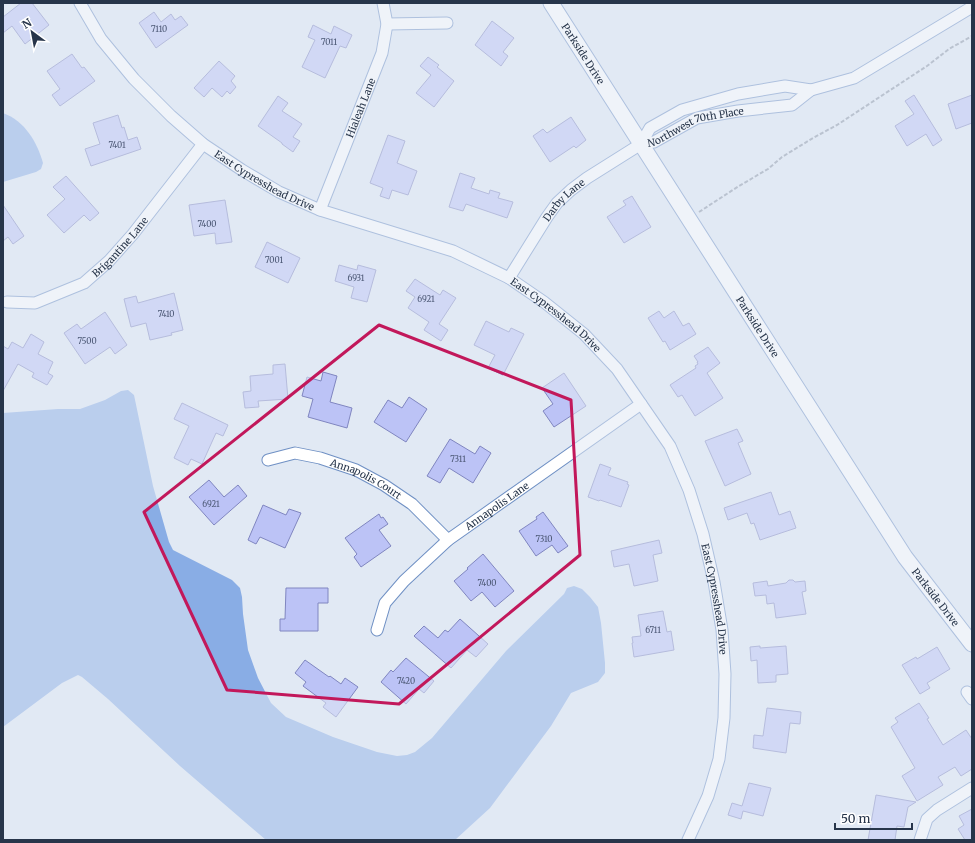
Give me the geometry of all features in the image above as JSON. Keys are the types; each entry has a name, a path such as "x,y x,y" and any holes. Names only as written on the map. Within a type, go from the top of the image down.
{"street":[{"name":"East Cypresshead Drive","path":"80,3 101,39 134,78 171,116 203,144 279,192 320,210 453,251 509,278 544,302 584,334 617,369 670,446 689,490 703,534 714,582 722,630 725,696 719,759 708,796 688,840"},
{"name":"Hialeah Lane","path":"320,210 382,53 387,24 383,3"},
{"name":"Parkside Drive","path":"551,3 905,557 972,644"},
{"name":"Northwest 70th Place","path":"641,144 654,142 697,118 710,114 792,105 811,90 854,78 972,7"},
{"path":"387,24 447,23"},
{"name":"Northwest 70th Place","path":"641,144 650,128 682,110 738,94 773,87 785,86 811,90"},
{"path":"773,87 776,106"},
{"path":"738,94 741,110"},
{"name":"Brigantine Lane","path":"6,302 35,303 84,283 109,261 134,234 203,144"},
{"name":"Darby Lane","path":"509,278 557,203 587,178 641,144"},
{"name":"Annapolis Lane","path":"377,630 385,603 404,581 448,540 641,404"},
{"name":"Annapolis Court","path":"268,460 295,453 320,458 356,470 384,485 412,504 448,540"},
{"path":"920,840 927,819 937,810 972,788"}],"path":[{"path":"699,212 738,186 768,169 782,157 838,125 950,49 972,36"}],"highlighted area":[{"path":"379,325 571,400 580,555 399,704 227,690 144,512"}],"water":[{"path":"3,113 18,121 29,133 34,140 43,163 41,169 36,172 3,182"},
{"path":"128,390 134,395 153,486 169,542 173,550 232,580 240,588 248,650 258,678 271,703 286,717 333,737 377,752 397,756 407,755 415,752 432,738 506,651 564,594 567,588 574,586 582,589 598,607 601,623 605,673 598,682 571,693 551,726 490,808 455,840 266,840 180,766 108,699 78,675 62,683 3,727 3,413 80,409 105,400 121,391"}],"building":[{"path":"21,3 32,3 49,25 25,44 12,26 3,33 3,17"},
{"path":"154,12 161,22 171,14 175,20 181,16 188,25 156,48 139,23"},
{"path":"492,21 514,38 503,52 508,56 501,66 475,45"},
{"path":"313,25 331,34 334,26 352,35 346,48 340,46 325,78 302,67 315,40 308,37"},
{"path":"72,54 82,68 84,67 95,81 60,106 52,95 60,89 47,71"},
{"path":"428,57 439,65 437,67 454,81 434,107 416,93 431,75 420,66"},
{"path":"219,61 235,76 231,81 236,87 230,94 227,91 222,97 212,88 204,97 194,88"},
{"path":"914,95 942,140 933,146 926,134 907,146 895,126 914,114 905,101"},
{"path":"972,95 972,123 956,129 948,104"},
{"path":"278,96 288,103 282,111 302,124 293,137 300,141 293,152 258,126"},
{"path":"118,115 128,140 137,137 141,149 91,166 85,149 100,144 93,123"},
{"path":"571,117 586,140 576,148 574,146 550,162 533,136 543,129 547,133"},
{"path":"388,135 405,141 397,163 417,171 408,195 392,190 389,199 380,196 383,188 370,183"},
{"path":"460,173 475,178 471,188 489,194 490,190 500,193 498,198 513,202 507,218 466,204 463,211 449,207"},
{"path":"66,176 99,213 90,221 84,215 64,233 47,215 65,199 53,187"},
{"path":"632,196 651,227 624,243 607,217 626,205 623,201"},
{"path":"225,200 232,242 216,244 215,233 194,236 189,205"},
{"path":"3,205 24,236 13,244 8,237 3,241"},
{"path":"267,242 300,258 288,283 255,267"},
{"path":"339,265 357,270 358,265 376,270 367,302 351,298 354,287 335,281"},
{"path":"415,279 440,295 443,290 456,298 439,324 448,330 441,341 424,330 429,322 408,308 415,297 406,291"},
{"path":"174,293 183,330 171,333 172,335 150,340 146,323 131,327 124,299 136,296 138,303"},
{"path":"659,311 664,318 674,311 683,326 689,323 696,334 670,350 665,341 663,342 648,318"},
{"path":"105,312 127,345 115,354 110,347 85,364 64,333 77,324 81,329"},
{"path":"486,321 509,332 511,328 524,334 503,375 488,368 495,355 474,345"},
{"path":"31,334 44,342 38,354 53,362 48,373 53,376 47,385 32,377 34,373 18,364 3,391 3,346 8,349 12,342 23,348"},
{"path":"708,347 720,363 707,373 723,398 695,416 682,395 678,397 670,385 696,368 695,366 698,362 694,356"},
{"path":"285,364 288,399 258,401 259,407 245,408 243,392 251,391 250,376 273,374 273,365"},
{"path":"323,372 337,376 330,402 352,408 347,428 308,417 313,399 302,396 307,377 321,381"},
{"path":"564,373 586,406 554,427 543,411 553,404 542,388"},
{"path":"409,397 427,409 406,442 374,422 388,400 402,408"},
{"path":"182,403 228,425 223,436 216,433 202,464 191,459 188,465 174,458 189,426 174,419"},
{"path":"737,429 743,441 738,443 751,474 725,486 705,441"},
{"path":"450,439 475,454 480,446 491,453 473,483 449,468 440,483 427,476"},
{"path":"600,464 611,468 608,475 628,482 627,484 629,485 621,507 588,497"},
{"path":"209,480 224,497 238,485 247,496 214,525 189,497"},
{"path":"771,492 779,515 790,511 796,528 760,540 754,523 751,524 747,513 728,520 724,508"},
{"path":"263,505 286,515 289,509 301,513 285,548 260,537 256,544 248,540"},
{"path":"543,512 568,546 558,553 552,545 536,556 519,531 537,519 536,517"},
{"path":"379,514 388,524 379,530 391,546 361,567 354,557 357,554 345,538"},
{"path":"659,540 662,553 653,555 658,581 634,586 629,564 614,567 611,551"},
{"path":"483,554 514,591 495,607 482,592 471,601 454,581"},
{"path":"789,580 793,580 795,582 805,581 806,591 802,592 806,614 776,618 774,603 767,604 766,595 755,596 753,583 767,581 768,586 786,583"},
{"path":"286,588 328,588 328,603 318,603 318,631 280,631 280,619 285,619"},
{"path":"663,611 667,632 671,631 674,650 634,657 632,637 641,636 638,615"},
{"path":"460,619 488,644 476,657 467,650 451,668 414,636 424,626 438,638 445,630 448,632"},
{"path":"760,646 760,648 786,646 788,674 776,675 776,682 758,683 757,660 751,661 750,647"},
{"path":"937,647 950,669 927,683 930,688 920,694 902,665 916,657 917,659"},
{"path":"406,658 434,681 424,693 419,689 406,704 381,682 391,670 393,672"},
{"path":"305,660 341,684 345,678 358,687 336,717 323,707 326,703 303,686 306,682 295,673"},
{"path":"919,703 929,718 927,719 943,745 966,730 972,739 972,769 961,776 955,767 938,777 943,785 917,801 902,776 915,768 891,727 898,722 895,718"},
{"path":"767,708 801,712 800,724 790,723 786,753 753,748 754,735 763,736"},
{"path":"749,783 771,788 763,816 743,811 741,819 728,815 732,803 742,806"},
{"path":"876,795 916,802 908,807 904,827 897,826 895,840 868,840"},
{"path":"972,809 972,840 965,840 958,829 964,825 959,816"}]}
